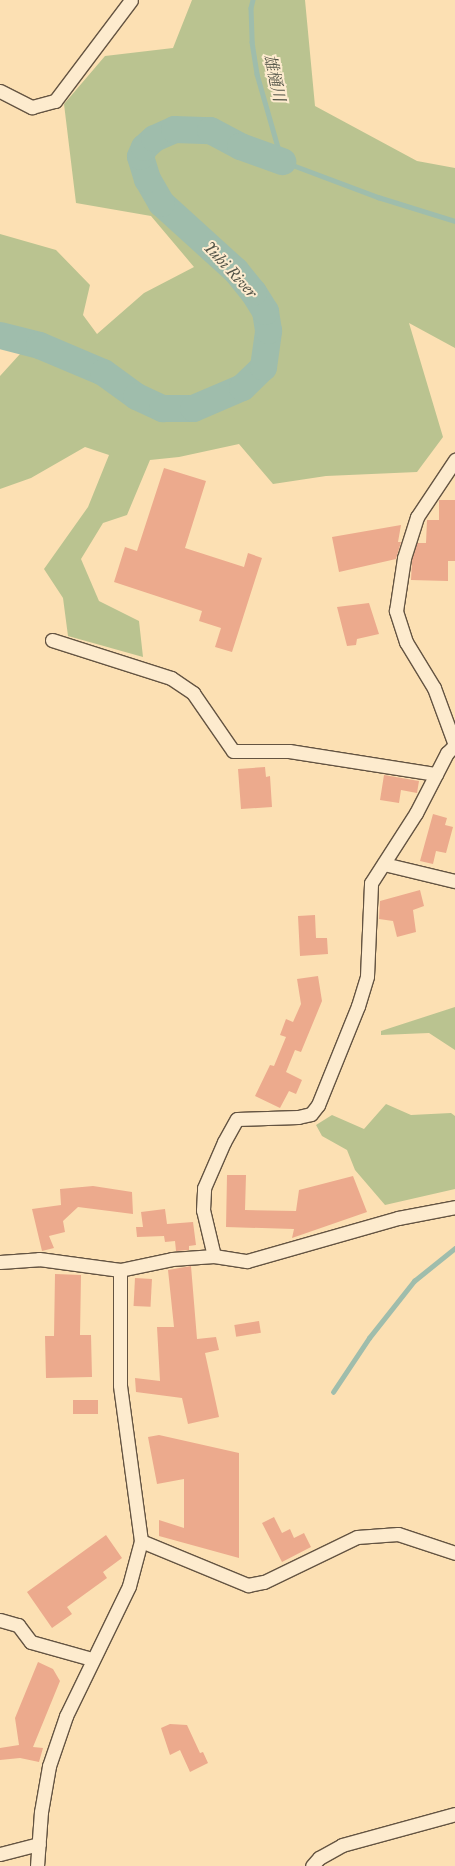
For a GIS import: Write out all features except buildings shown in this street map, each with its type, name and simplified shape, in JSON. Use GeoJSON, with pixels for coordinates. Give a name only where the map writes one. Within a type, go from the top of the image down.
{"type":"FeatureCollection","features":[{"type":"Feature","properties":{"kind":"street"},"geometry":{"type":"LineString","coordinates":[[0,91],[32,107],[55,101],[131,0]]}},
{"type":"Feature","properties":{"kind":"street"},"geometry":{"type":"LineString","coordinates":[[214,1256],[203,1210],[204,1188],[237,1118],[298,1117],[311,1114],[318,1105],[358,1006],[367,976],[371,883],[416,813],[447,753],[455,745],[434,688],[406,642],[396,611],[404,558],[417,517],[455,460]]}},
{"type":"Feature","properties":{"kind":"street"},"geometry":{"type":"LineString","coordinates":[[52,640],[171,678],[193,693],[233,751],[289,751],[436,774]]}},
{"type":"Feature","properties":{"kind":"street"},"geometry":{"type":"LineString","coordinates":[[384,864],[455,881]]}},
{"type":"Feature","properties":{"kind":"street"},"geometry":{"type":"LineString","coordinates":[[0,1262],[39,1259],[120,1270],[172,1259],[214,1256],[247,1261],[398,1218],[455,1207]]}},
{"type":"Feature","properties":{"kind":"street"},"geometry":{"type":"LineString","coordinates":[[37,1866],[41,1812],[49,1766],[66,1716],[92,1659],[129,1586],[141,1541],[120,1385],[120,1270]]}},
{"type":"Feature","properties":{"kind":"street"},"geometry":{"type":"LineString","coordinates":[[141,1541],[248,1586],[264,1582],[357,1537],[398,1534],[455,1553]]}},
{"type":"Feature","properties":{"kind":"street"},"geometry":{"type":"LineString","coordinates":[[0,1620],[18,1625],[31,1642],[92,1659]]}},
{"type":"Feature","properties":{"kind":"street"},"geometry":{"type":"LineString","coordinates":[[312,1866],[319,1858],[342,1845],[455,1814]]}},
{"type":"Feature","properties":{"kind":"street"},"geometry":{"type":"LineString","coordinates":[[0,1854],[39,1844]]}},
{"type":"Feature","properties":{"kind":"green space"},"geometry":{"type":"Polygon","coordinates":[[[192,0],[305,0],[315,106],[417,161],[455,168],[455,348],[409,323],[443,437],[417,472],[326,476],[273,484],[239,444],[179,457],[150,460],[127,515],[103,523],[81,559],[99,601],[139,621],[143,657],[68,636],[63,598],[44,569],[88,507],[109,455],[85,447],[31,478],[0,489],[0,376],[20,354],[0,340],[0,234],[56,250],[90,285],[83,315],[97,334],[144,293],[194,267],[151,216],[76,203],[64,104],[105,56],[173,48],[192,0]]]}},
{"type":"Feature","properties":{"kind":"green space"},"geometry":{"type":"Polygon","coordinates":[[[455,1007],[455,1050],[429,1033],[381,1035],[381,1031],[455,1007]]]}},
{"type":"Feature","properties":{"kind":"green space"},"geometry":{"type":"Polygon","coordinates":[[[386,1104],[411,1115],[451,1113],[455,1116],[455,1189],[385,1205],[355,1170],[347,1150],[322,1136],[316,1125],[332,1115],[364,1129],[386,1104]]]}},
{"type":"Feature","properties":{"kind":"waterway","name":"雄樋川"},"geometry":{"type":"LineString","coordinates":[[253,0],[251,8],[252,42],[257,74],[282,161],[378,197],[455,221]]}},
{"type":"Feature","properties":{"kind":"waterway","name":"Yuhi River"},"geometry":{"type":"LineString","coordinates":[[0,335],[39,345],[103,372],[136,396],[162,408],[193,408],[242,387],[263,367],[268,330],[265,311],[253,292],[235,270],[161,203],[147,179],[140,156],[144,147],[154,138],[174,129],[210,130],[240,146],[282,161]]}},
{"type":"Feature","properties":{"kind":"waterway"},"geometry":{"type":"LineString","coordinates":[[333,1392],[369,1338],[414,1281],[455,1248]]}}]}
